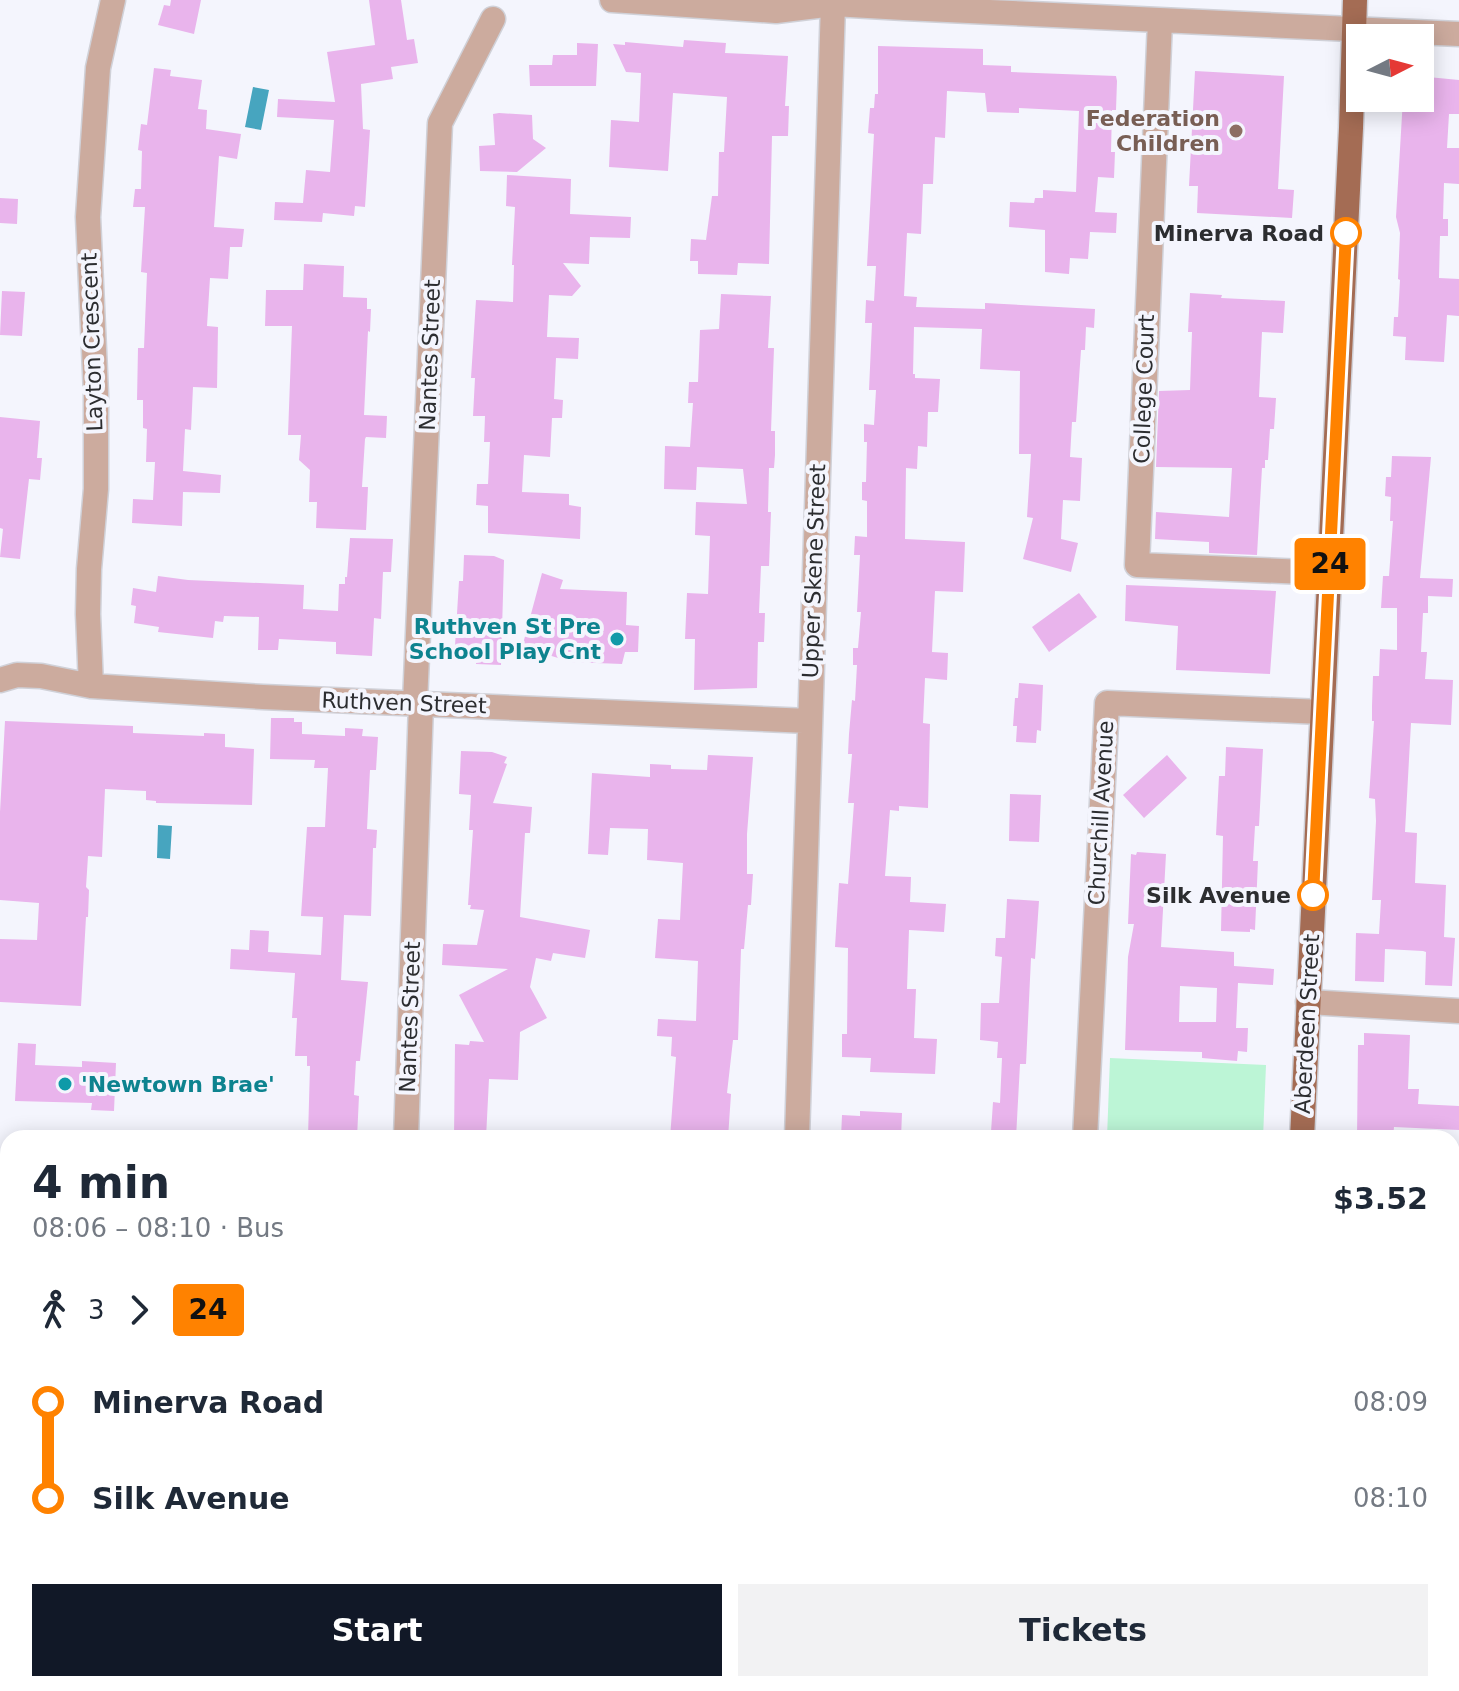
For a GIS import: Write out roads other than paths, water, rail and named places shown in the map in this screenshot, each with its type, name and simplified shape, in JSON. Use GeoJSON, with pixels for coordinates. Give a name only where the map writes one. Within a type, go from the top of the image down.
{"type":"FeatureCollection","features":[{"type":"Feature","properties":{"kind":"main road","name":"Aberdeen Street"},"geometry":{"type":"LineString","coordinates":[[1354,24],[1355,0]]}},
{"type":"Feature","properties":{"kind":"main road","name":"Aberdeen Street"},"geometry":{"type":"LineString","coordinates":[[1302,1130],[1350,112]]}},
{"type":"Feature","properties":{"kind":"street","name":"Layton Crescent"},"geometry":{"type":"LineString","coordinates":[[91,686],[88,614],[96,489],[96,410],[88,217],[98,68],[113,0]]}},
{"type":"Feature","properties":{"kind":"street"},"geometry":{"type":"LineString","coordinates":[[612,0],[776,11],[825,2],[1346,30]]}},
{"type":"Feature","properties":{"kind":"street","name":"Upper Skene Street"},"geometry":{"type":"LineString","coordinates":[[797,1130],[825,2]]}},
{"type":"Feature","properties":{"kind":"street","name":"Nantes Street"},"geometry":{"type":"LineString","coordinates":[[406,1130],[418,704],[440,123],[493,19]]}},
{"type":"Feature","properties":{"kind":"street","name":"College Court"},"geometry":{"type":"LineString","coordinates":[[1160,21],[1137,565],[1329,573]]}},
{"type":"Feature","properties":{"kind":"street"},"geometry":{"type":"LineString","coordinates":[[1434,33],[1459,34]]}},
{"type":"Feature","properties":{"kind":"street","name":"Ruthven Street"},"geometry":{"type":"LineString","coordinates":[[0,680],[17,675],[41,676],[91,686],[263,697],[809,721]]}},
{"type":"Feature","properties":{"kind":"street","name":"Churchill Avenue"},"geometry":{"type":"LineString","coordinates":[[1085,1130],[1107,703],[1322,712]]}},
{"type":"Feature","properties":{"kind":"street"},"geometry":{"type":"LineString","coordinates":[[1308,1002],[1459,1011]]}},
{"type":"Feature","properties":{"kind":"water"},"geometry":{"type":"Polygon","coordinates":[[[253,87],[269,90],[261,130],[245,127],[253,87]]]}},
{"type":"Feature","properties":{"kind":"water"},"geometry":{"type":"Polygon","coordinates":[[[158,825],[172,826],[170,859],[157,858],[158,825]]]}},
{"type":"Feature","properties":{"kind":"place","name":"Federation Children"},"geometry":{"type":"Point","coordinates":[1236,131]}},
{"type":"Feature","properties":{"kind":"place","name":"Minerva Road"},"geometry":{"type":"Point","coordinates":[1346,233]}},
{"type":"Feature","properties":{"kind":"place","name":"Ruthven St Pre School Play Cnt"},"geometry":{"type":"Point","coordinates":[617,639]}},
{"type":"Feature","properties":{"kind":"place","name":"Silk Avenue"},"geometry":{"type":"Point","coordinates":[1313,895]}},
{"type":"Feature","properties":{"kind":"place","name":"'Newtown Brae'"},"geometry":{"type":"Point","coordinates":[65,1084]}}]}
